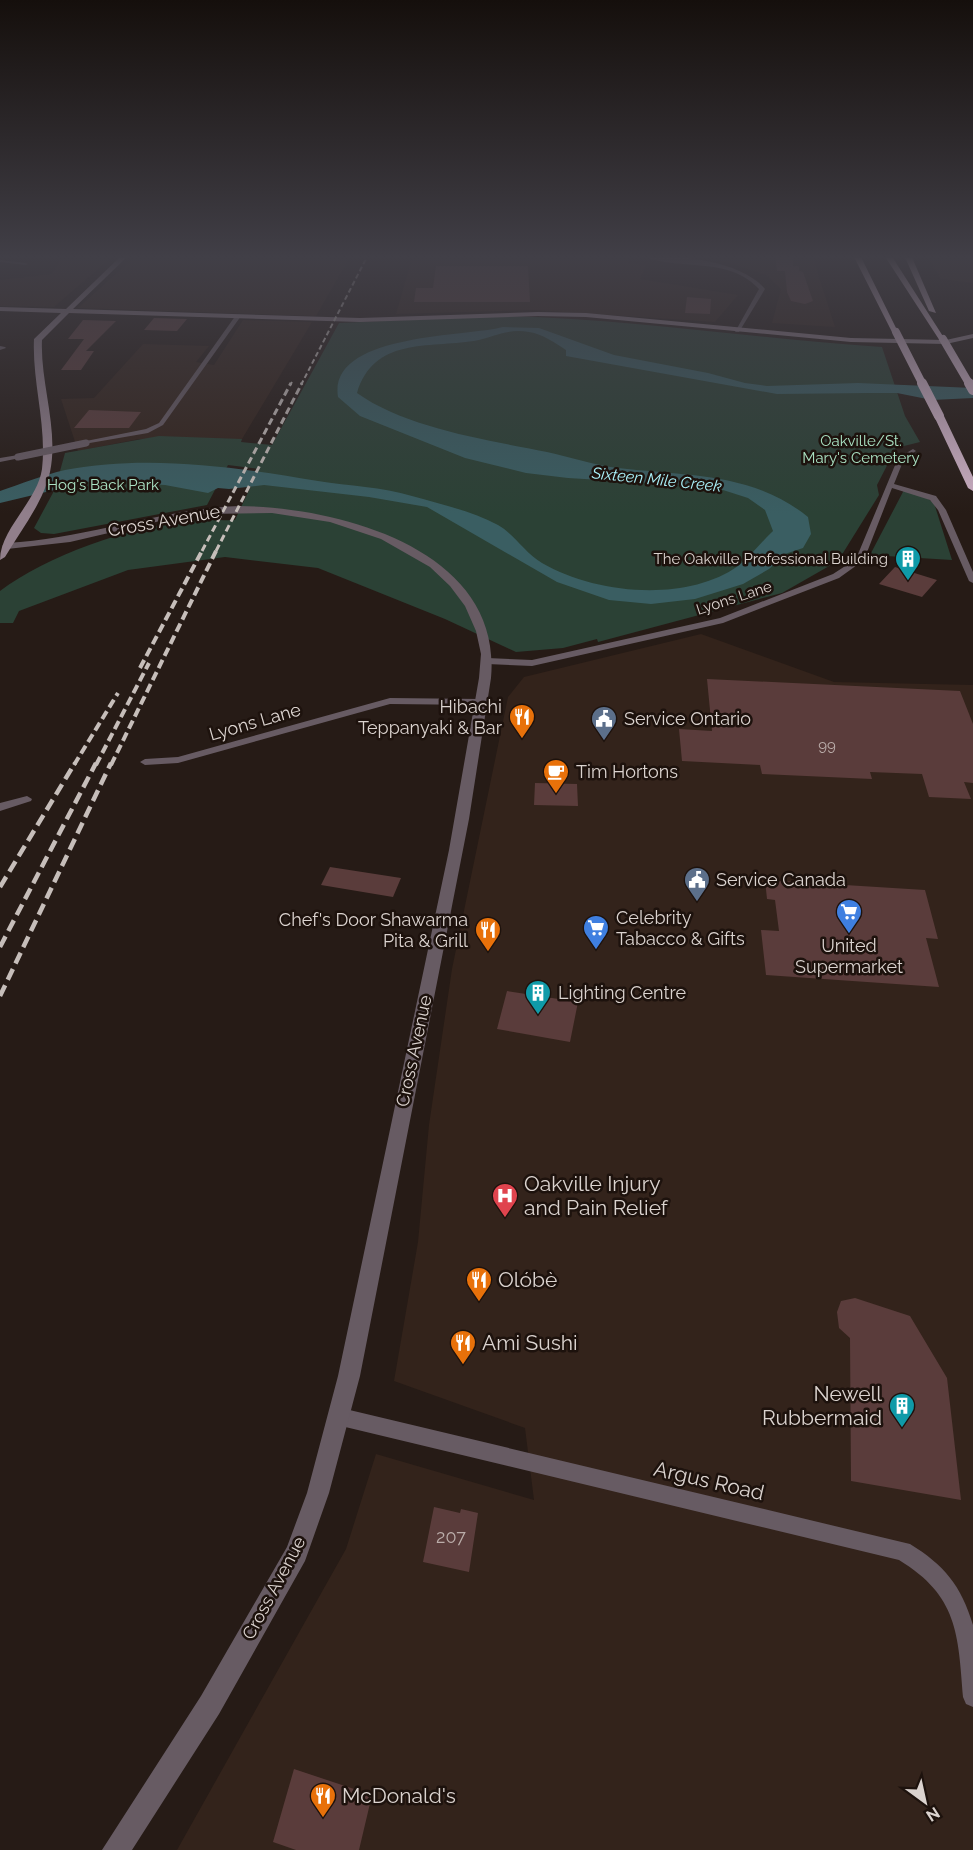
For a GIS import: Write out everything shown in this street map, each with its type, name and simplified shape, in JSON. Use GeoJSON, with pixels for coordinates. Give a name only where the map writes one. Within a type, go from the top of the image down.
{"type":"FeatureCollection","features":[{"type":"Feature","properties":{"kind":"highway"},"geometry":{"type":"LineString","coordinates":[[901,341],[973,488]]}},
{"type":"Feature","properties":{"kind":"highway"},"geometry":{"type":"LineString","coordinates":[[944,341],[973,390]]}},
{"type":"Feature","properties":{"kind":"main road"},"geometry":{"type":"LineString","coordinates":[[0,557],[39,493],[47,459],[47,431],[36,346],[38,341]]}},
{"type":"Feature","properties":{"kind":"main road"},"geometry":{"type":"LineString","coordinates":[[828,341],[877,344],[944,344],[957,341]]}},
{"type":"Feature","properties":{"kind":"street"},"geometry":{"type":"LineString","coordinates":[[0,460],[147,431],[161,424],[220,341]]}},
{"type":"Feature","properties":{"kind":"street","name":"Lyons Lane"},"geometry":{"type":"LineString","coordinates":[[487,661],[532,663],[723,620],[825,581],[860,560],[901,458],[913,451]]}},
{"type":"Feature","properties":{"kind":"street"},"geometry":{"type":"LineString","coordinates":[[890,485],[917,491],[933,498],[942,510],[973,581]]}},
{"type":"Feature","properties":{"kind":"street","name":"Cross Avenue"},"geometry":{"type":"LineString","coordinates":[[7,546],[48,543],[186,513],[249,510],[305,514],[368,531],[413,551],[452,580],[466,598],[478,620],[483,633],[487,661],[472,764],[450,878],[351,1365],[318,1492],[297,1552],[210,1705],[116,1850]]}},
{"type":"Feature","properties":{"kind":"street","name":"Lyons Lane"},"geometry":{"type":"LineString","coordinates":[[145,762],[178,760],[390,701],[480,702]]}},
{"type":"Feature","properties":{"kind":"street"},"geometry":{"type":"LineString","coordinates":[[0,807],[27,799]]}},
{"type":"Feature","properties":{"kind":"street","name":"Argus Road"},"geometry":{"type":"LineString","coordinates":[[337,1416],[903,1551],[922,1561],[942,1581],[955,1601],[968,1635],[973,1697]]}},
{"type":"Feature","properties":{"kind":"shaded area"},"geometry":{"type":"Polygon","coordinates":[[[229,341],[300,341],[242,439],[139,439],[78,451],[61,399],[94,398],[143,344],[209,346],[196,362],[214,365],[229,341]]]}},
{"type":"Feature","properties":{"kind":"shaded area"},"geometry":{"type":"Polygon","coordinates":[[[701,634],[834,682],[973,685],[973,1850],[177,1850],[346,1549],[376,1454],[534,1500],[525,1428],[394,1381],[418,1242],[429,1125],[452,969],[508,697],[524,677],[701,634]]]}},
{"type":"Feature","properties":{"kind":"green space"},"geometry":{"type":"Polygon","coordinates":[[[329,341],[814,341],[882,347],[905,416],[920,442],[896,448],[877,485],[879,495],[838,561],[782,593],[598,642],[597,639],[563,648],[516,652],[445,619],[318,568],[225,557],[128,570],[19,611],[13,623],[0,623],[0,591],[19,578],[65,555],[141,529],[195,520],[235,520],[259,469],[228,465],[207,505],[54,534],[41,533],[34,528],[55,489],[65,453],[159,436],[242,439],[241,442],[272,445],[329,341]]]}},
{"type":"Feature","properties":{"kind":"green space"},"geometry":{"type":"Polygon","coordinates":[[[904,490],[921,494],[934,503],[952,560],[870,555],[904,490]]]}},
{"type":"Feature","properties":{"kind":"water","name":"Sixteen Mile Creek"},"geometry":{"type":"Polygon","coordinates":[[[470,341],[421,346],[389,354],[376,362],[365,375],[357,393],[399,415],[448,431],[609,467],[693,475],[765,491],[787,502],[808,517],[811,534],[803,548],[785,554],[769,569],[743,584],[695,599],[651,604],[609,600],[557,582],[427,507],[369,497],[264,485],[218,488],[208,493],[165,485],[92,481],[0,503],[0,491],[57,472],[96,465],[192,464],[256,471],[401,493],[456,508],[498,525],[536,559],[564,574],[588,582],[640,590],[693,586],[717,578],[743,562],[773,531],[765,510],[748,498],[723,490],[699,486],[568,478],[526,473],[465,458],[360,416],[338,397],[341,376],[354,360],[376,349],[403,342],[470,341]]]}},
{"type":"Feature","properties":{"kind":"water","name":"Sixteen Mile Creek"},"geometry":{"type":"Polygon","coordinates":[[[553,341],[576,341],[614,355],[767,386],[858,383],[973,388],[973,398],[932,400],[897,393],[777,394],[566,356],[566,350],[553,341]]]}},
{"type":"Feature","properties":{"kind":"building"},"geometry":{"type":"Polygon","coordinates":[[[82,341],[96,341],[86,351],[94,351],[81,370],[61,370],[82,341]]]}},
{"type":"Feature","properties":{"kind":"building"},"geometry":{"type":"Polygon","coordinates":[[[89,410],[141,412],[129,428],[74,428],[89,410]]]}},
{"type":"Feature","properties":{"kind":"building","name":"The Oakville Professional Building"},"geometry":{"type":"Polygon","coordinates":[[[895,567],[937,580],[922,597],[879,584],[895,567]]]}},
{"type":"Feature","properties":{"kind":"building"},"geometry":{"type":"Polygon","coordinates":[[[707,679],[960,691],[973,724],[973,783],[964,782],[971,799],[929,797],[922,774],[870,772],[872,779],[762,774],[760,765],[682,761],[679,729],[712,731],[707,679]]]}},
{"type":"Feature","properties":{"kind":"building","name":"Tim Hortons"},"geometry":{"type":"Polygon","coordinates":[[[535,783],[577,784],[578,806],[534,805],[535,783]]]}},
{"type":"Feature","properties":{"kind":"building"},"geometry":{"type":"Polygon","coordinates":[[[330,867],[401,878],[393,897],[321,885],[330,867]]]}},
{"type":"Feature","properties":{"kind":"building","name":"United Supermarket"},"geometry":{"type":"Polygon","coordinates":[[[765,880],[925,890],[938,939],[926,938],[939,987],[766,975],[761,930],[779,931],[775,900],[767,899],[765,880]]]}},
{"type":"Feature","properties":{"kind":"building","name":"Lighting Centre"},"geometry":{"type":"Polygon","coordinates":[[[507,991],[578,1002],[570,1042],[497,1029],[507,991]]]}},
{"type":"Feature","properties":{"kind":"building","name":"Newell Rubbermaid"},"geometry":{"type":"Polygon","coordinates":[[[855,1298],[910,1316],[947,1378],[961,1500],[851,1481],[850,1338],[839,1328],[837,1312],[841,1301],[855,1298]]]}},
{"type":"Feature","properties":{"kind":"building"},"geometry":{"type":"Polygon","coordinates":[[[434,1507],[460,1513],[461,1509],[478,1513],[469,1572],[423,1562],[434,1507]]]}},
{"type":"Feature","properties":{"kind":"building","name":"McDonald's"},"geometry":{"type":"Polygon","coordinates":[[[294,1769],[372,1795],[359,1850],[296,1850],[273,1842],[294,1769]]]}},
{"type":"Feature","properties":{"kind":"railway"},"geometry":{"type":"LineString","coordinates":[[301,385],[324,341]]}},
{"type":"Feature","properties":{"kind":"railway"},"geometry":{"type":"LineString","coordinates":[[202,551],[291,383]]}},
{"type":"Feature","properties":{"kind":"railway"},"geometry":{"type":"LineString","coordinates":[[216,550],[302,383]]}},
{"type":"Feature","properties":{"kind":"railway"},"geometry":{"type":"LineString","coordinates":[[140,668],[203,549]]}},
{"type":"Feature","properties":{"kind":"railway"},"geometry":{"type":"LineString","coordinates":[[111,765],[216,550]]}},
{"type":"Feature","properties":{"kind":"railway"},"geometry":{"type":"LineString","coordinates":[[96,765],[149,663]]}},
{"type":"Feature","properties":{"kind":"railway"},"geometry":{"type":"LineString","coordinates":[[74,765],[118,693]]}},
{"type":"Feature","properties":{"kind":"railway"},"geometry":{"type":"LineString","coordinates":[[0,887],[75,763]]}},
{"type":"Feature","properties":{"kind":"railway"},"geometry":{"type":"LineString","coordinates":[[0,947],[96,763]]}},
{"type":"Feature","properties":{"kind":"railway"},"geometry":{"type":"LineString","coordinates":[[0,996],[111,763]]}},
{"type":"Feature","properties":{"kind":"place","name":"The Oakville Professional Building"},"geometry":{"type":"Point","coordinates":[908,582]}},
{"type":"Feature","properties":{"kind":"place","name":"Hibachi Teppanyaki & Bar"},"geometry":{"type":"Point","coordinates":[522,740]}},
{"type":"Feature","properties":{"kind":"place","name":"Service Ontario"},"geometry":{"type":"Point","coordinates":[604,742]}},
{"type":"Feature","properties":{"kind":"place","name":"Tim Hortons"},"geometry":{"type":"Point","coordinates":[556,795]}},
{"type":"Feature","properties":{"kind":"place","name":"Service Canada"},"geometry":{"type":"Point","coordinates":[697,903]}},
{"type":"Feature","properties":{"kind":"place","name":"United Supermarket"},"geometry":{"type":"Point","coordinates":[849,935]}},
{"type":"Feature","properties":{"kind":"place","name":"Celebrity Tabacco & Gifts"},"geometry":{"type":"Point","coordinates":[596,951]}},
{"type":"Feature","properties":{"kind":"place","name":"Chef's Door Shawarma Pita & Grill"},"geometry":{"type":"Point","coordinates":[488,953]}},
{"type":"Feature","properties":{"kind":"place","name":"Lighting Centre"},"geometry":{"type":"Point","coordinates":[538,1016]}},
{"type":"Feature","properties":{"kind":"place","name":"Oakville Injury and Pain Relief"},"geometry":{"type":"Point","coordinates":[505,1219]}},
{"type":"Feature","properties":{"kind":"place","name":"Olóbè"},"geometry":{"type":"Point","coordinates":[479,1303]}},
{"type":"Feature","properties":{"kind":"place","name":"Ami Sushi"},"geometry":{"type":"Point","coordinates":[463,1366]}},
{"type":"Feature","properties":{"kind":"place","name":"Newell Rubbermaid"},"geometry":{"type":"Point","coordinates":[902,1429]}},
{"type":"Feature","properties":{"kind":"place","name":"McDonald's"},"geometry":{"type":"Point","coordinates":[323,1819]}},
{"type":"Feature","properties":{"kind":"park label","name":"Oakville/St. Mary's Cemetery"},"geometry":{"type":"Point","coordinates":[861,450]}},
{"type":"Feature","properties":{"kind":"park label","name":"Hog's Back Park"},"geometry":{"type":"Point","coordinates":[103,485]}}]}
